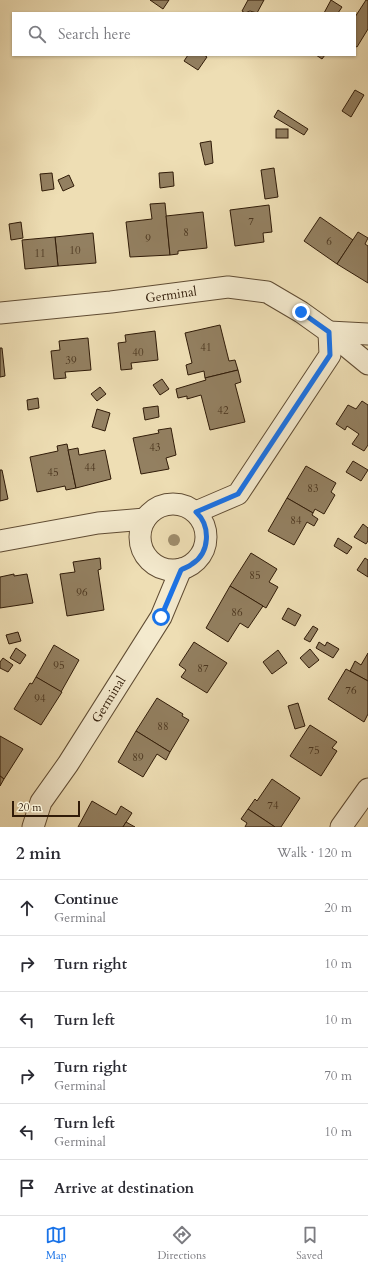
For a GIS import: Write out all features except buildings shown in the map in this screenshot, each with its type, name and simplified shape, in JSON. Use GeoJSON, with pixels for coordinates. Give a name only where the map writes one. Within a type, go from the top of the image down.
{"type":"FeatureCollection","features":[{"type":"Feature","properties":{"kind":"street","name":"Germinal"},"geometry":{"type":"LineString","coordinates":[[0,313],[111,302],[228,287],[267,292],[301,312],[329,332],[368,364]]}},
{"type":"Feature","properties":{"kind":"street"},"geometry":{"type":"LineString","coordinates":[[196,512],[238,494],[330,355],[329,332],[368,334]]}},
{"type":"Feature","properties":{"kind":"street"},"geometry":{"type":"LineString","coordinates":[[179,503],[196,512],[201,517],[206,529],[207,542],[202,555],[193,564],[181,570],[168,570],[155,565],[146,556],[140,544],[140,531],[145,518],[154,509],[166,504],[179,503]]}},
{"type":"Feature","properties":{"kind":"street"},"geometry":{"type":"LineString","coordinates":[[0,541],[98,523],[145,518]]}},
{"type":"Feature","properties":{"kind":"street","name":"Germinal"},"geometry":{"type":"LineString","coordinates":[[33,827],[41,802],[68,764],[161,617],[181,570]]}},
{"type":"Feature","properties":{"kind":"street"},"geometry":{"type":"LineString","coordinates":[[341,827],[368,789]]}},
{"type":"Feature","properties":{"kind":"route"},"geometry":{"type":"LineString","coordinates":[[161,617],[181,570],[193,564],[202,555],[207,542],[206,529],[201,517],[196,512],[238,494],[330,355],[329,332],[301,312]]}}]}
